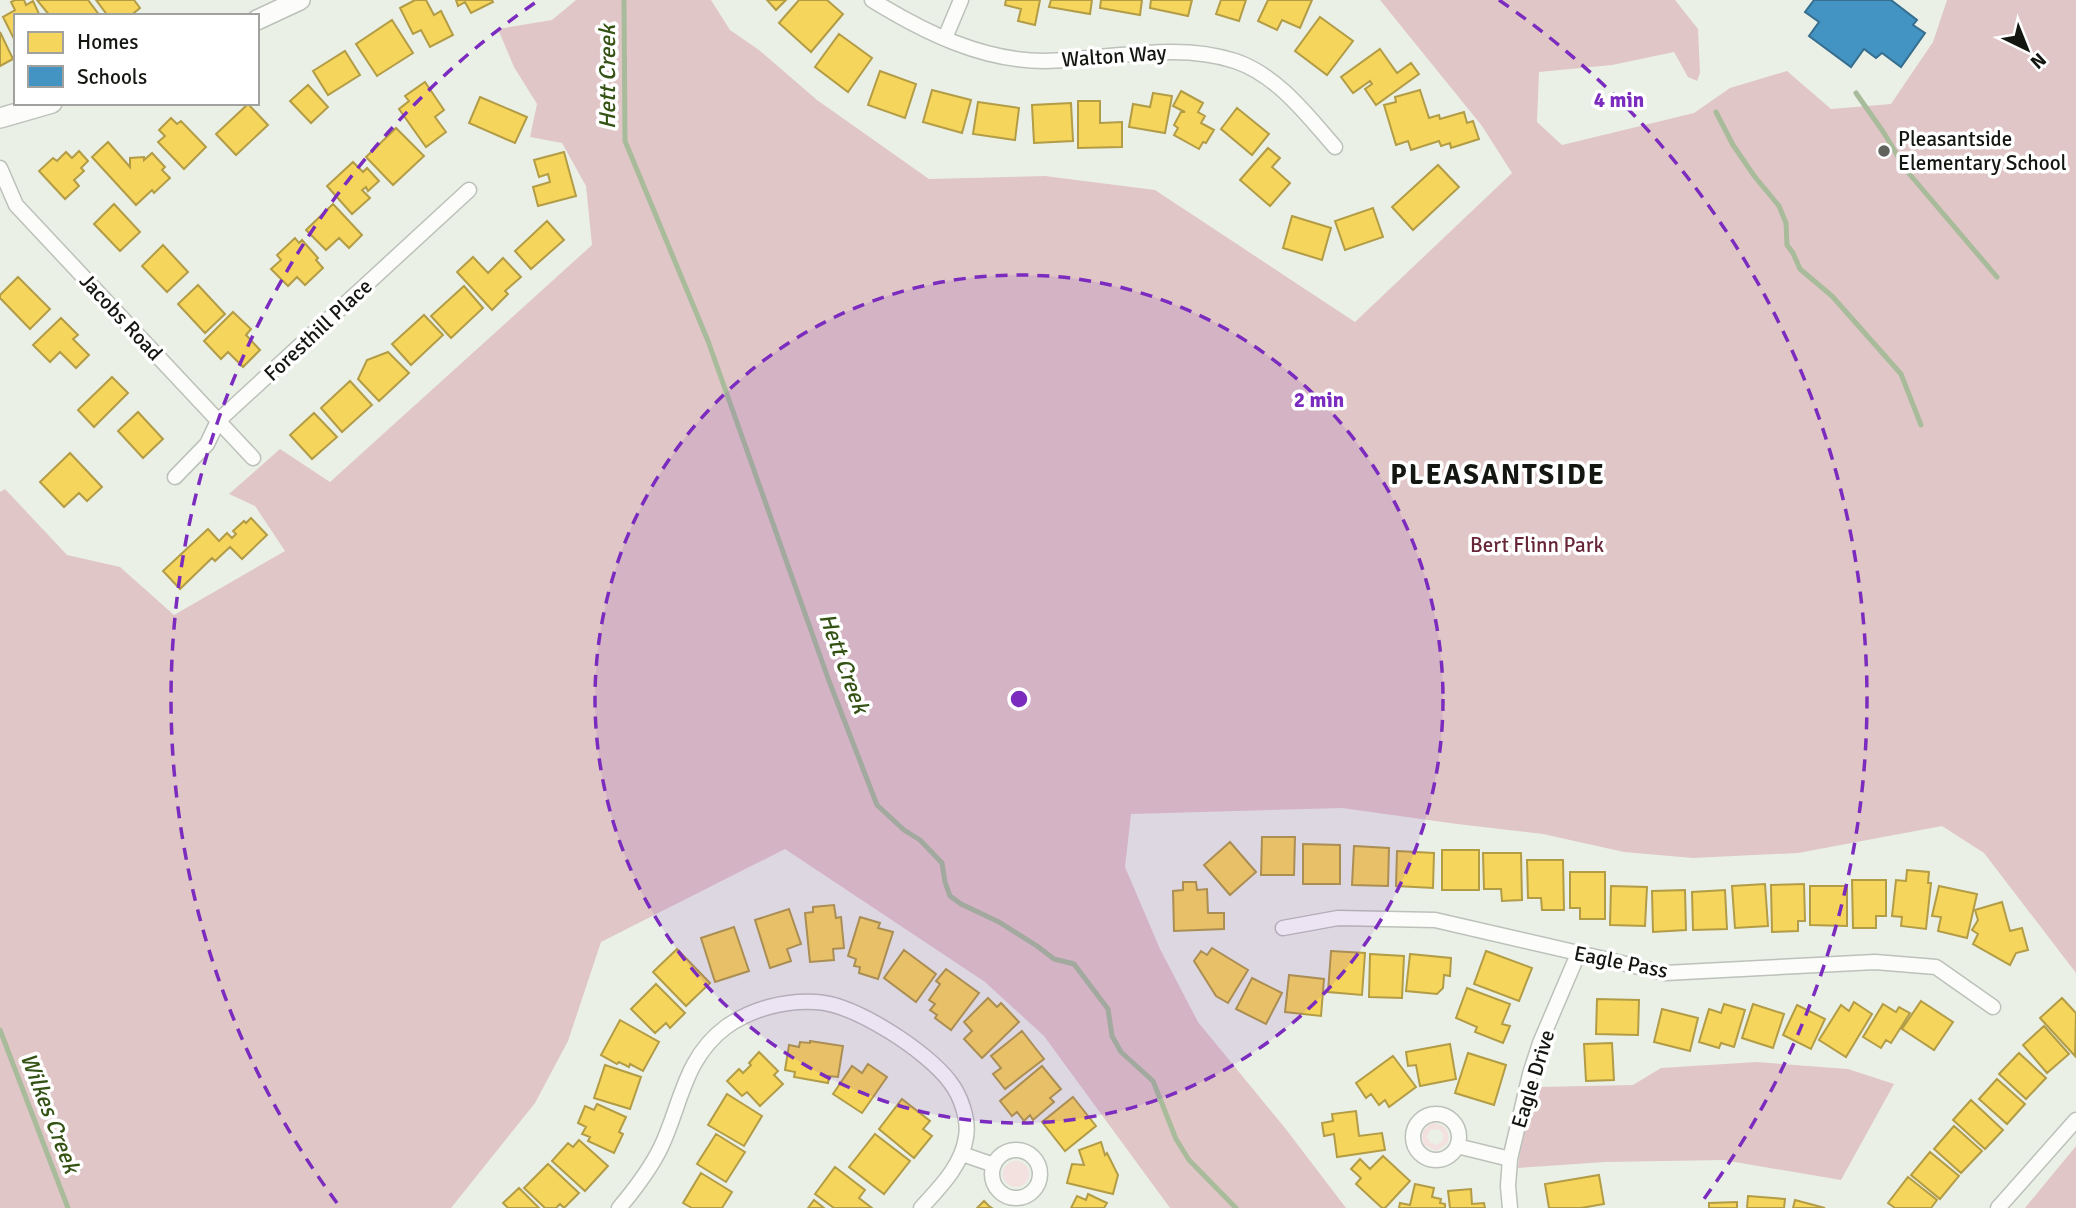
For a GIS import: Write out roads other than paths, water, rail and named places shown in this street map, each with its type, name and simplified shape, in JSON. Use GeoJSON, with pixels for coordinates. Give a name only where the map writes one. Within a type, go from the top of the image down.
{"type":"FeatureCollection","features":[{"type":"Feature","properties":{"kind":"main road"},"geometry":{"type":"LineString","coordinates":[[259,19],[300,0]]}},
{"type":"Feature","properties":{"kind":"main road"},"geometry":{"type":"LineString","coordinates":[[0,118],[45,105]]}},
{"type":"Feature","properties":{"kind":"street","name":"Walton Way"},"geometry":{"type":"LineString","coordinates":[[872,0],[917,27],[979,52],[1011,58],[1043,61],[1180,51],[1210,54],[1236,61],[1269,80],[1296,103],[1335,147]]}},
{"type":"Feature","properties":{"kind":"street"},"geometry":{"type":"LineString","coordinates":[[945,38],[961,0]]}},
{"type":"Feature","properties":{"kind":"street","name":"Jacobs Road"},"geometry":{"type":"LineString","coordinates":[[0,168],[16,205],[253,458]]}},
{"type":"Feature","properties":{"kind":"street","name":"Foresthill Place"},"geometry":{"type":"LineString","coordinates":[[176,477],[208,444],[218,421],[469,190]]}},
{"type":"Feature","properties":{"kind":"street","name":"Eagle Pass"},"geometry":{"type":"LineString","coordinates":[[1283,928],[1338,918],[1435,920],[1665,973],[1875,962],[1936,967],[1993,1007]]}},
{"type":"Feature","properties":{"kind":"street","name":"Eagle Drive"},"geometry":{"type":"LineString","coordinates":[[1510,1208],[1510,1158],[1527,1087],[1540,1043],[1578,954]]}},
{"type":"Feature","properties":{"kind":"street"},"geometry":{"type":"LineString","coordinates":[[619,1208],[654,1159],[682,1086],[713,1038],[727,1026],[747,1016],[788,1002],[819,1002],[846,1009],[884,1028],[930,1062],[950,1083],[961,1104],[967,1128],[962,1154],[950,1174],[921,1208]]}},
{"type":"Feature","properties":{"kind":"street"},"geometry":{"type":"LineString","coordinates":[[1998,1208],[2076,1120]]}},
{"type":"Feature","properties":{"kind":"street"},"geometry":{"type":"LineString","coordinates":[[1457,1146],[1510,1158]]}},
{"type":"Feature","properties":{"kind":"street"},"geometry":{"type":"LineString","coordinates":[[962,1154],[994,1165]]}},
{"type":"Feature","properties":{"kind":"waterway","name":"Hett Creek"},"geometry":{"type":"LineString","coordinates":[[624,0],[625,141],[708,341],[829,681],[877,805],[904,830],[920,840],[942,863],[950,896],[999,922],[1054,959],[1074,964],[1108,1009],[1112,1036],[1121,1052],[1153,1081],[1176,1139],[1189,1160],[1236,1208]]}},
{"type":"Feature","properties":{"kind":"waterway"},"geometry":{"type":"LineString","coordinates":[[1856,93],[1906,170],[1997,277]]}},
{"type":"Feature","properties":{"kind":"waterway"},"geometry":{"type":"LineString","coordinates":[[1716,112],[1733,145],[1779,206],[1786,223],[1787,245],[1800,269],[1832,296],[1901,374],[1921,425]]}},
{"type":"Feature","properties":{"kind":"waterway","name":"Wilkes Creek"},"geometry":{"type":"LineString","coordinates":[[0,1030],[68,1208]]}},
{"type":"Feature","properties":{"kind":"place","name":"Pleasantside Elementary School"},"geometry":{"type":"Point","coordinates":[1884,151]}},
{"type":"Feature","properties":{"kind":"district","name":"PLEASANTSIDE"},"geometry":{"type":"Point","coordinates":[1498,475]}},
{"type":"Feature","properties":{"kind":"park label","name":"Bert Flinn Park"},"geometry":{"type":"Point","coordinates":[1537,545]}}]}
